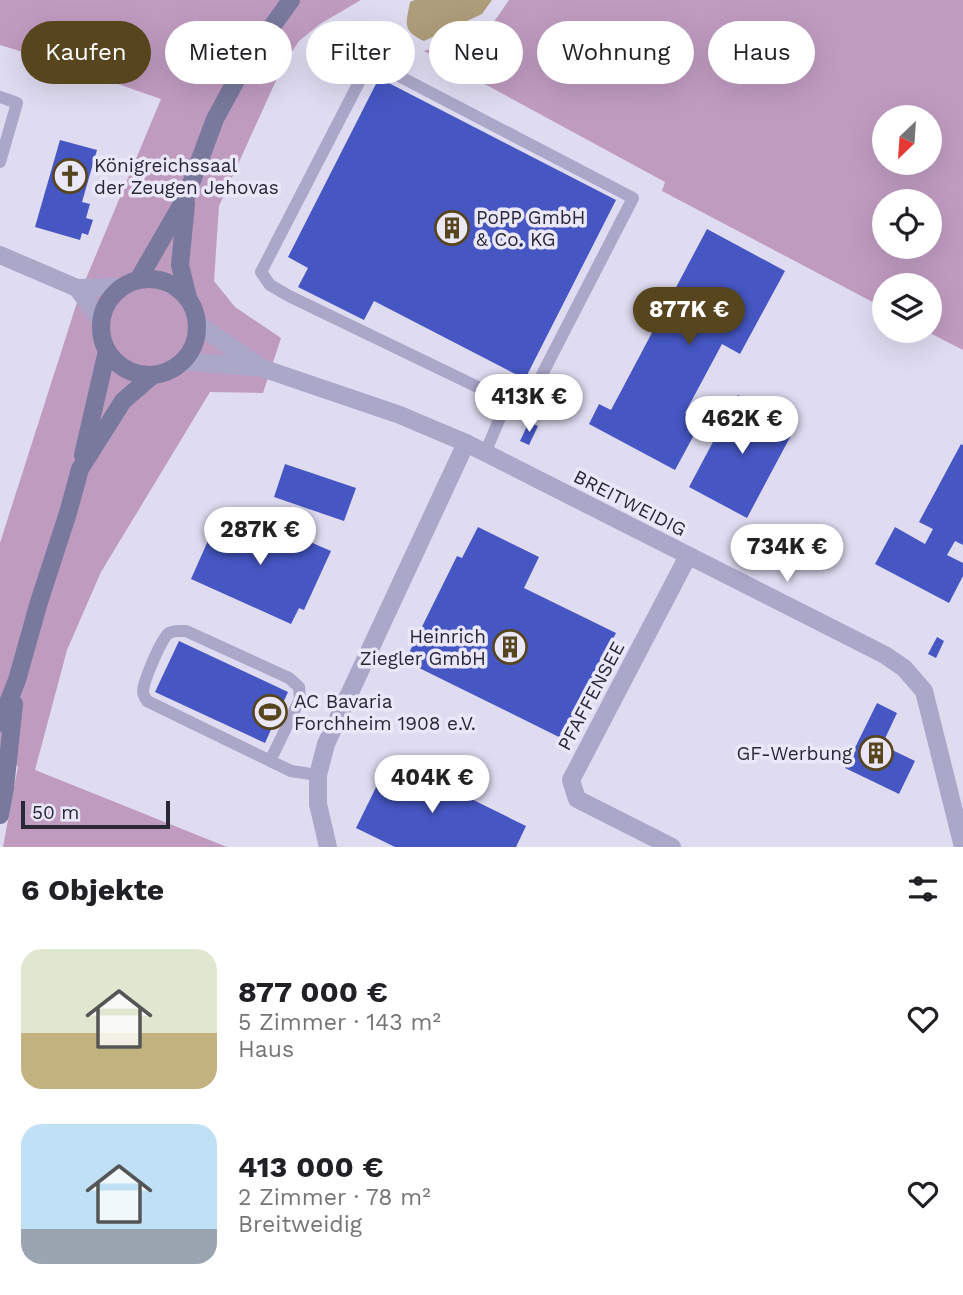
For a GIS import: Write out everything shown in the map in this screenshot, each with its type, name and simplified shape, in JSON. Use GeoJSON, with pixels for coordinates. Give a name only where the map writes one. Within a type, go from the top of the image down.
{"type":"FeatureCollection","features":[{"type":"Feature","properties":{"kind":"main road"},"geometry":{"type":"LineString","coordinates":[[138,280],[186,197],[215,119],[245,64],[291,0]]}},
{"type":"Feature","properties":{"kind":"main road"},"geometry":{"type":"LineString","coordinates":[[186,197],[180,265],[188,298]]}},
{"type":"Feature","properties":{"kind":"main road"},"geometry":{"type":"LineString","coordinates":[[152,278],[166,281],[188,298],[195,310],[197,324],[194,344],[184,360],[170,370],[153,375],[127,370],[116,362],[107,351],[101,331],[107,302],[121,287],[138,280],[152,278]]}},
{"type":"Feature","properties":{"kind":"main road"},"geometry":{"type":"LineString","coordinates":[[0,723],[17,680],[38,602],[68,513],[107,351]]}},
{"type":"Feature","properties":{"kind":"main road"},"geometry":{"type":"LineString","coordinates":[[80,469],[123,401],[153,375]]}},
{"type":"Feature","properties":{"kind":"main road"},"geometry":{"type":"LineString","coordinates":[[0,815],[17,680]]}},
{"type":"Feature","properties":{"kind":"street"},"geometry":{"type":"LineString","coordinates":[[0,255],[77,288],[121,287]]}},
{"type":"Feature","properties":{"kind":"street"},"geometry":{"type":"LineString","coordinates":[[77,288],[101,321]]}},
{"type":"Feature","properties":{"kind":"street","name":"BREITWEIDIG"},"geometry":{"type":"LineString","coordinates":[[197,324],[262,368]]}},
{"type":"Feature","properties":{"kind":"street","name":"BREITWEIDIG"},"geometry":{"type":"LineString","coordinates":[[184,360],[262,368],[400,415],[466,443],[885,655],[904,668],[924,691],[958,807],[963,847]]}},
{"type":"Feature","properties":{"kind":"street"},"geometry":{"type":"LineString","coordinates":[[328,847],[318,804],[318,775],[326,744],[466,443]]}},
{"type":"Feature","properties":{"kind":"street","name":"PFAFFENSEE"},"geometry":{"type":"LineString","coordinates":[[672,847],[577,799],[571,780],[688,556]]}},
{"type":"Feature","properties":{"kind":"lane"},"geometry":{"type":"LineString","coordinates":[[485,453],[505,406],[532,394],[633,198],[370,61],[261,272],[271,285],[289,296],[488,392],[505,406]]}},
{"type":"Feature","properties":{"kind":"lane"},"geometry":{"type":"LineString","coordinates":[[0,97],[17,103],[0,162]]}},
{"type":"Feature","properties":{"kind":"lane"},"geometry":{"type":"LineString","coordinates":[[271,761],[300,699],[299,687],[289,678],[186,631],[169,633],[162,642],[146,681],[143,692],[147,701],[271,761],[299,773],[318,775]]}},
{"type":"Feature","properties":{"kind":"shaded area"},"geometry":{"type":"Polygon","coordinates":[[[0,0],[361,0],[325,21],[306,21],[306,35],[292,52],[292,21],[165,21],[165,84],[274,84],[219,206],[214,281],[235,307],[281,338],[263,393],[210,392],[101,572],[67,650],[35,770],[227,847],[3,847],[18,766],[0,760],[0,543],[80,293],[161,99],[118,84],[151,84],[151,21],[21,21],[21,51],[0,45],[0,0]]]}},
{"type":"Feature","properties":{"kind":"shaded area"},"geometry":{"type":"Polygon","coordinates":[[[492,0],[482,14],[467,21],[429,21],[429,39],[424,41],[415,36],[415,21],[407,21],[410,2],[492,0]]]}},
{"type":"Feature","properties":{"kind":"shaded area"},"geometry":{"type":"Polygon","coordinates":[[[509,0],[963,0],[963,350],[942,339],[942,273],[872,273],[872,302],[662,191],[665,182],[485,84],[523,84],[523,21],[495,21],[509,0]]]}},
{"type":"Feature","properties":{"kind":"building","name":"PoPP GmbH & Co. KG"},"geometry":{"type":"Polygon","coordinates":[[[376,84],[391,84],[616,200],[525,379],[374,301],[364,320],[298,287],[308,268],[288,257],[376,84]]]}},
{"type":"Feature","properties":{"kind":"building","name":"Königreichssaal der Zeugen Jehovas"},"geometry":{"type":"Polygon","coordinates":[[[60,140],[97,150],[82,202],[90,204],[86,218],[93,220],[88,235],[82,233],[80,240],[35,227],[60,140]]]}},
{"type":"Feature","properties":{"kind":"building"},"geometry":{"type":"Polygon","coordinates":[[[707,229],[785,271],[740,354],[722,344],[685,413],[701,422],[675,470],[589,424],[599,404],[611,410],[707,229]]]}},
{"type":"Feature","properties":{"kind":"building"},"geometry":{"type":"Polygon","coordinates":[[[738,395],[796,426],[747,518],[689,487],[738,395]]]}},
{"type":"Feature","properties":{"kind":"building"},"geometry":{"type":"Polygon","coordinates":[[[529,422],[538,426],[529,445],[520,441],[529,422]]]}},
{"type":"Feature","properties":{"kind":"building"},"geometry":{"type":"Polygon","coordinates":[[[961,444],[963,545],[955,541],[947,555],[963,563],[963,576],[949,603],[875,564],[895,527],[925,544],[933,529],[919,522],[961,444]]]}},
{"type":"Feature","properties":{"kind":"building"},"geometry":{"type":"Polygon","coordinates":[[[285,464],[356,488],[344,521],[274,497],[285,464]]]}},
{"type":"Feature","properties":{"kind":"building"},"geometry":{"type":"Polygon","coordinates":[[[222,509],[298,543],[301,538],[331,551],[304,610],[299,608],[291,624],[191,579],[222,509]]]}},
{"type":"Feature","properties":{"kind":"building","name":"Heinrich Ziegler GmbH"},"geometry":{"type":"Polygon","coordinates":[[[478,527],[539,557],[524,588],[616,633],[563,739],[405,661],[457,556],[462,558],[478,527]]]}},
{"type":"Feature","properties":{"kind":"building"},"geometry":{"type":"Polygon","coordinates":[[[937,637],[944,641],[936,658],[928,654],[937,637]]]}},
{"type":"Feature","properties":{"kind":"building"},"geometry":{"type":"Polygon","coordinates":[[[179,641],[288,692],[265,743],[155,692],[179,641]]]}},
{"type":"Feature","properties":{"kind":"building","name":"GF-Werbung"},"geometry":{"type":"Polygon","coordinates":[[[877,703],[897,713],[882,745],[915,761],[899,794],[845,768],[877,703]]]}},
{"type":"Feature","properties":{"kind":"building"},"geometry":{"type":"Polygon","coordinates":[[[390,759],[526,826],[516,847],[395,847],[356,828],[390,759]]]}},
{"type":"Feature","properties":{"kind":"place","name":"Königreichssaal der Zeugen Jehovas"},"geometry":{"type":"Point","coordinates":[70,176]}},
{"type":"Feature","properties":{"kind":"place","name":"PoPP GmbH & Co. KG"},"geometry":{"type":"Point","coordinates":[452,228]}},
{"type":"Feature","properties":{"kind":"place","name":"Heinrich Ziegler GmbH"},"geometry":{"type":"Point","coordinates":[510,647]}},
{"type":"Feature","properties":{"kind":"place","name":"AC Bavaria Forchheim 1908 e.V."},"geometry":{"type":"Point","coordinates":[270,712]}},
{"type":"Feature","properties":{"kind":"place","name":"GF-Werbung"},"geometry":{"type":"Point","coordinates":[876,753]}}]}
